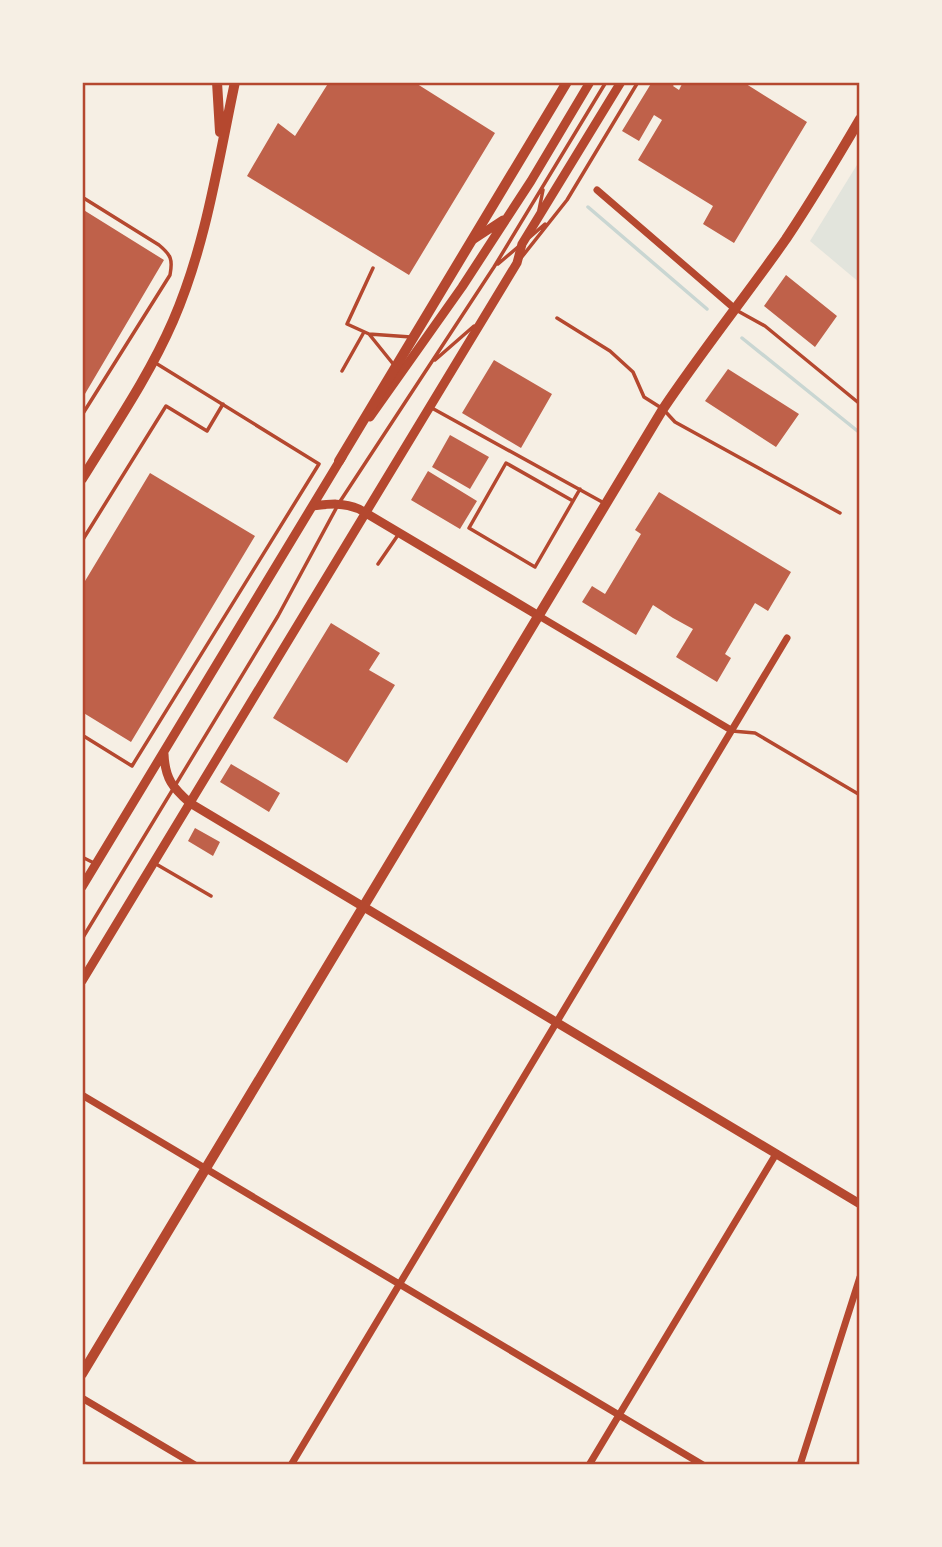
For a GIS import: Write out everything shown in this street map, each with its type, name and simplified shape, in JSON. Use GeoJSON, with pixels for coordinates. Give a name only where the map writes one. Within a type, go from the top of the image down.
{"type":"FeatureCollection","features":[{"type":"Feature","properties":{"kind":"main road"},"geometry":{"type":"LineString","coordinates":[[217,82],[220,150]]}},
{"type":"Feature","properties":{"kind":"main road"},"geometry":{"type":"LineString","coordinates":[[82,479],[153,361],[173,321],[192,271],[206,220],[235,82]]}},
{"type":"Feature","properties":{"kind":"main road"},"geometry":{"type":"LineString","coordinates":[[339,461],[567,82]]}},
{"type":"Feature","properties":{"kind":"main road"},"geometry":{"type":"LineString","coordinates":[[82,1374],[663,410],[802,215],[860,119]]}},
{"type":"Feature","properties":{"kind":"street"},"geometry":{"type":"LineString","coordinates":[[82,887],[339,461],[508,217],[590,82]]}},
{"type":"Feature","properties":{"kind":"street"},"geometry":{"type":"LineString","coordinates":[[82,981],[517,263],[522,244],[621,82]]}},
{"type":"Feature","properties":{"kind":"street"},"geometry":{"type":"LineString","coordinates":[[597,190],[735,309]]}},
{"type":"Feature","properties":{"kind":"street"},"geometry":{"type":"LineString","coordinates":[[472,240],[508,217]]}},
{"type":"Feature","properties":{"kind":"street"},"geometry":{"type":"LineString","coordinates":[[313,506],[349,504],[366,513],[731,730]]}},
{"type":"Feature","properties":{"kind":"street"},"geometry":{"type":"LineString","coordinates":[[291,1465],[787,638]]}},
{"type":"Feature","properties":{"kind":"street"},"geometry":{"type":"LineString","coordinates":[[164,753],[168,777],[174,788],[190,803],[860,1204]]}},
{"type":"Feature","properties":{"kind":"street"},"geometry":{"type":"LineString","coordinates":[[82,1095],[703,1465]]}},
{"type":"Feature","properties":{"kind":"street"},"geometry":{"type":"LineString","coordinates":[[589,1465],[776,1154]]}},
{"type":"Feature","properties":{"kind":"street"},"geometry":{"type":"LineString","coordinates":[[800,1465],[860,1277]]}},
{"type":"Feature","properties":{"kind":"street"},"geometry":{"type":"LineString","coordinates":[[82,1398],[195,1465]]}},
{"type":"Feature","properties":{"kind":"lane"},"geometry":{"type":"LineString","coordinates":[[82,939],[278,616],[339,503],[494,267],[606,82]]}},
{"type":"Feature","properties":{"kind":"lane"},"geometry":{"type":"LineString","coordinates":[[517,263],[567,200],[638,82]]}},
{"type":"Feature","properties":{"kind":"lane"},"geometry":{"type":"LineString","coordinates":[[538,219],[543,188]]}},
{"type":"Feature","properties":{"kind":"lane"},"geometry":{"type":"LineString","coordinates":[[82,197],[159,245],[169,253],[172,264],[170,275],[82,415]]}},
{"type":"Feature","properties":{"kind":"lane"},"geometry":{"type":"LineString","coordinates":[[494,267],[552,218]]}},
{"type":"Feature","properties":{"kind":"lane"},"geometry":{"type":"LineString","coordinates":[[373,268],[347,324],[366,333],[414,338]]}},
{"type":"Feature","properties":{"kind":"lane"},"geometry":{"type":"LineString","coordinates":[[735,309],[765,326],[860,404]]}},
{"type":"Feature","properties":{"kind":"lane"},"geometry":{"type":"LineString","coordinates":[[431,364],[484,317]]}},
{"type":"Feature","properties":{"kind":"lane"},"geometry":{"type":"LineString","coordinates":[[558,318],[610,351],[633,372],[644,397],[663,410],[674,422],[840,513]]}},
{"type":"Feature","properties":{"kind":"lane"},"geometry":{"type":"LineString","coordinates":[[366,333],[396,366]]}},
{"type":"Feature","properties":{"kind":"lane"},"geometry":{"type":"LineString","coordinates":[[342,371],[366,333]]}},
{"type":"Feature","properties":{"kind":"lane"},"geometry":{"type":"LineString","coordinates":[[82,735],[132,766],[318,464],[153,361]]}},
{"type":"Feature","properties":{"kind":"lane"},"geometry":{"type":"LineString","coordinates":[[82,541],[166,406],[206,431],[223,404]]}},
{"type":"Feature","properties":{"kind":"lane"},"geometry":{"type":"LineString","coordinates":[[430,407],[606,504]]}},
{"type":"Feature","properties":{"kind":"lane"},"geometry":{"type":"LineString","coordinates":[[573,501],[506,463],[469,528],[535,567],[580,489]]}},
{"type":"Feature","properties":{"kind":"lane"},"geometry":{"type":"LineString","coordinates":[[378,564],[400,533]]}},
{"type":"Feature","properties":{"kind":"lane"},"geometry":{"type":"LineString","coordinates":[[731,730],[755,733],[860,795]]}},
{"type":"Feature","properties":{"kind":"lane"},"geometry":{"type":"LineString","coordinates":[[82,857],[96,864]]}},
{"type":"Feature","properties":{"kind":"lane"},"geometry":{"type":"LineString","coordinates":[[154,863],[211,896]]}},
{"type":"Feature","properties":{"kind":"shaded area"},"geometry":{"type":"Polygon","coordinates":[[[860,160],[860,283],[810,241],[860,160]]]}},
{"type":"Feature","properties":{"kind":"building"},"geometry":{"type":"Polygon","coordinates":[[[329,82],[414,82],[495,133],[409,275],[247,176],[278,123],[295,136],[329,82]]]}},
{"type":"Feature","properties":{"kind":"building"},"geometry":{"type":"Polygon","coordinates":[[[652,82],[676,82],[673,86],[679,90],[683,82],[743,82],[807,122],[734,243],[703,224],[713,206],[638,160],[662,120],[654,115],[639,141],[622,131],[652,82]]]}},
{"type":"Feature","properties":{"kind":"building"},"geometry":{"type":"Polygon","coordinates":[[[82,209],[164,260],[82,399],[82,209]]]}},
{"type":"Feature","properties":{"kind":"building"},"geometry":{"type":"Polygon","coordinates":[[[786,275],[837,316],[815,347],[764,306],[786,275]]]}},
{"type":"Feature","properties":{"kind":"building"},"geometry":{"type":"Polygon","coordinates":[[[494,360],[552,394],[521,448],[462,413],[494,360]]]}},
{"type":"Feature","properties":{"kind":"building"},"geometry":{"type":"Polygon","coordinates":[[[728,369],[799,414],[776,447],[705,401],[728,369]]]}},
{"type":"Feature","properties":{"kind":"building"},"geometry":{"type":"Polygon","coordinates":[[[450,435],[489,457],[470,489],[432,467],[450,435]]]}},
{"type":"Feature","properties":{"kind":"building"},"geometry":{"type":"Polygon","coordinates":[[[428,471],[477,501],[460,529],[411,500],[428,471]]]}},
{"type":"Feature","properties":{"kind":"building"},"geometry":{"type":"Polygon","coordinates":[[[150,473],[255,536],[131,742],[82,712],[82,586],[150,473]]]}},
{"type":"Feature","properties":{"kind":"building"},"geometry":{"type":"Polygon","coordinates":[[[659,492],[791,572],[768,611],[755,603],[725,654],[731,658],[717,682],[676,657],[693,629],[653,605],[636,635],[582,602],[592,586],[605,594],[641,534],[635,530],[659,492]]]}},
{"type":"Feature","properties":{"kind":"building"},"geometry":{"type":"Polygon","coordinates":[[[331,623],[380,653],[369,670],[395,685],[347,763],[273,718],[331,623]]]}},
{"type":"Feature","properties":{"kind":"building"},"geometry":{"type":"Polygon","coordinates":[[[231,764],[280,793],[269,812],[220,782],[231,764]]]}},
{"type":"Feature","properties":{"kind":"building"},"geometry":{"type":"Polygon","coordinates":[[[195,828],[220,842],[213,856],[188,841],[195,828]]]}},
{"type":"Feature","properties":{"kind":"waterway"},"geometry":{"type":"LineString","coordinates":[[588,207],[707,309]]}},
{"type":"Feature","properties":{"kind":"waterway"},"geometry":{"type":"LineString","coordinates":[[742,338],[860,433]]}}]}
